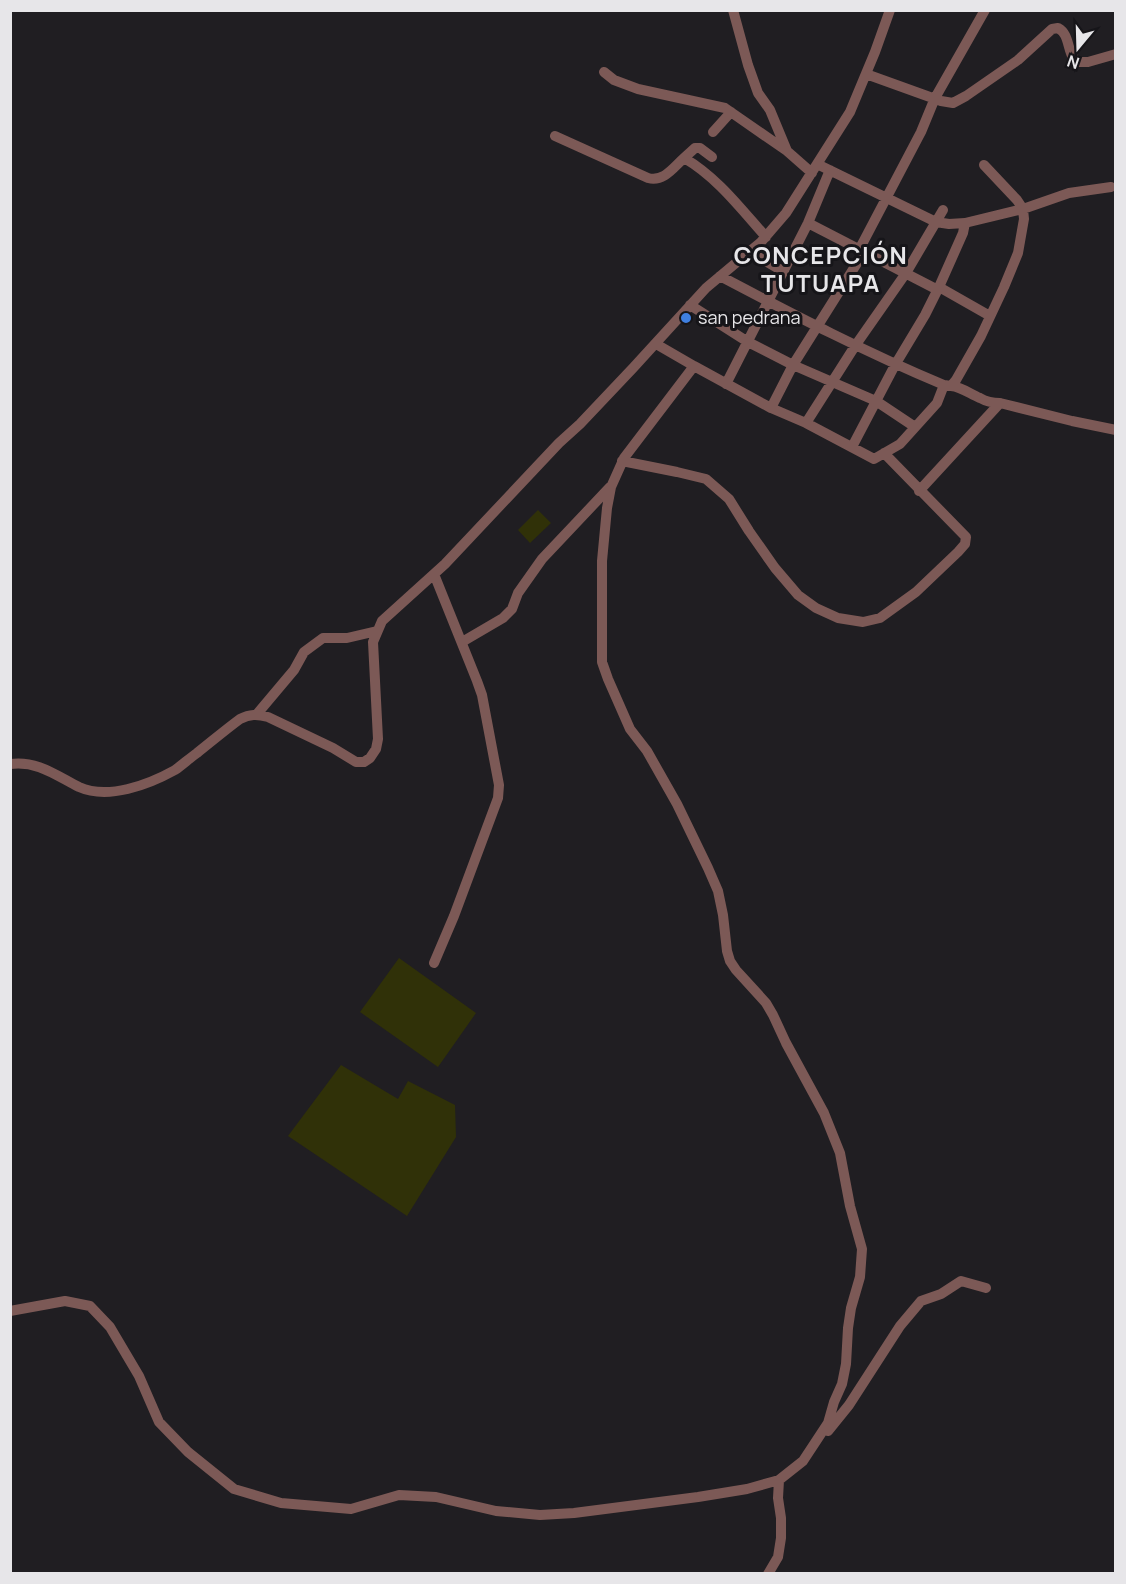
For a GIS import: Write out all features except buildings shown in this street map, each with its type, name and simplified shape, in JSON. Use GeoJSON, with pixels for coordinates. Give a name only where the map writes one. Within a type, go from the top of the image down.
{"type":"FeatureCollection","features":[{"type":"Feature","properties":{"kind":"street"},"geometry":{"type":"LineString","coordinates":[[733,10],[758,93],[770,110],[787,151]]}},
{"type":"Feature","properties":{"kind":"street"},"geometry":{"type":"LineString","coordinates":[[10,764],[32,765],[49,770],[79,787],[94,792],[124,790],[175,769],[240,719],[257,714],[333,748],[356,762],[364,762],[370,758],[376,749],[378,739],[373,642],[382,621],[434,574],[656,344],[706,288],[766,237],[786,213],[850,112],[890,10]]}},
{"type":"Feature","properties":{"kind":"street"},"geometry":{"type":"LineString","coordinates":[[771,408],[793,364],[861,251],[921,132],[935,98],[985,10]]}},
{"type":"Feature","properties":{"kind":"street"},"geometry":{"type":"LineString","coordinates":[[866,74],[947,103],[953,103],[1017,60],[1052,29],[1058,28],[1065,33],[1073,59],[1077,62],[1088,62],[1116,54]]}},
{"type":"Feature","properties":{"kind":"street"},"geometry":{"type":"LineString","coordinates":[[604,72],[614,80],[638,89],[725,108],[814,168],[830,170],[936,222],[965,223],[1023,209],[1069,193],[1111,187]]}},
{"type":"Feature","properties":{"kind":"street"},"geometry":{"type":"LineString","coordinates":[[713,132],[730,112]]}},
{"type":"Feature","properties":{"kind":"street"},"geometry":{"type":"LineString","coordinates":[[555,136],[656,180],[665,176],[695,148],[700,148],[712,157]]}},
{"type":"Feature","properties":{"kind":"street"},"geometry":{"type":"LineString","coordinates":[[684,158],[718,184],[766,237]]}},
{"type":"Feature","properties":{"kind":"street"},"geometry":{"type":"LineString","coordinates":[[656,344],[771,408],[806,423],[874,459],[900,444],[937,403],[981,336],[1018,253],[1024,219],[1023,209],[984,165]]}},
{"type":"Feature","properties":{"kind":"street"},"geometry":{"type":"LineString","coordinates":[[726,384],[808,223],[830,170]]}},
{"type":"Feature","properties":{"kind":"street"},"geometry":{"type":"LineString","coordinates":[[806,423],[855,346],[906,273],[943,210]]}},
{"type":"Feature","properties":{"kind":"street"},"geometry":{"type":"LineString","coordinates":[[808,223],[936,289],[939,287],[990,316]]}},
{"type":"Feature","properties":{"kind":"street"},"geometry":{"type":"LineString","coordinates":[[852,447],[895,365],[925,315],[963,233],[965,223]]}},
{"type":"Feature","properties":{"kind":"street"},"geometry":{"type":"LineString","coordinates":[[750,252],[784,272]]}},
{"type":"Feature","properties":{"kind":"street"},"geometry":{"type":"LineString","coordinates":[[720,276],[855,346],[948,386],[959,387],[990,402],[1116,430]]}},
{"type":"Feature","properties":{"kind":"street"},"geometry":{"type":"LineString","coordinates":[[690,305],[748,342],[876,401],[915,427]]}},
{"type":"Feature","properties":{"kind":"street"},"geometry":{"type":"LineString","coordinates":[[694,366],[622,461],[611,487],[602,561],[602,662],[630,729],[646,751],[677,804],[718,891],[730,961],[766,1003],[773,1015],[824,1113],[840,1153],[850,1206],[862,1249],[860,1277],[851,1308],[842,1384],[828,1423],[803,1461]]}},
{"type":"Feature","properties":{"kind":"street"},"geometry":{"type":"LineString","coordinates":[[919,491],[1000,403]]}},
{"type":"Feature","properties":{"kind":"street"},"geometry":{"type":"LineString","coordinates":[[622,461],[706,479],[729,499],[775,568],[798,595],[816,608],[838,618],[862,622],[880,618],[916,592],[958,552],[965,544],[966,537],[884,453]]}},
{"type":"Feature","properties":{"kind":"street"},"geometry":{"type":"LineString","coordinates":[[462,642],[503,618],[512,609],[518,593],[542,560],[611,487]]}},
{"type":"Feature","properties":{"kind":"street"},"geometry":{"type":"LineString","coordinates":[[434,574],[482,695],[500,785],[498,798],[434,963]]}},
{"type":"Feature","properties":{"kind":"street"},"geometry":{"type":"LineString","coordinates":[[257,714],[294,670],[304,652],[323,638],[346,638],[377,631]]}},
{"type":"Feature","properties":{"kind":"street"},"geometry":{"type":"LineString","coordinates":[[10,1311],[65,1301],[90,1305],[110,1327],[133,1366],[159,1422],[188,1452],[234,1489],[280,1503],[351,1509],[399,1495],[436,1497],[496,1511],[540,1515],[574,1513],[698,1497],[747,1489],[779,1480],[803,1461],[849,1405],[900,1326],[921,1301],[941,1294],[961,1281],[986,1288]]}},
{"type":"Feature","properties":{"kind":"street"},"geometry":{"type":"LineString","coordinates":[[768,1574],[778,1557],[781,1538],[779,1480]]}},
{"type":"Feature","properties":{"kind":"shaded area"},"geometry":{"type":"Polygon","coordinates":[[[538,510],[551,523],[530,543],[518,530],[538,510]]]}},
{"type":"Feature","properties":{"kind":"shaded area"},"geometry":{"type":"Polygon","coordinates":[[[399,958],[476,1013],[438,1067],[360,1012],[399,958]]]}},
{"type":"Feature","properties":{"kind":"shaded area"},"geometry":{"type":"Polygon","coordinates":[[[341,1065],[398,1099],[408,1081],[455,1105],[456,1137],[407,1216],[288,1136],[341,1065]]]}},
{"type":"Feature","properties":{"kind":"place","name":"san pedrana"},"geometry":{"type":"Point","coordinates":[686,318]}},
{"type":"Feature","properties":{"kind":"district","name":"CONCEPCIÓN TUTUAPA"},"geometry":{"type":"Point","coordinates":[821,270]}}]}
